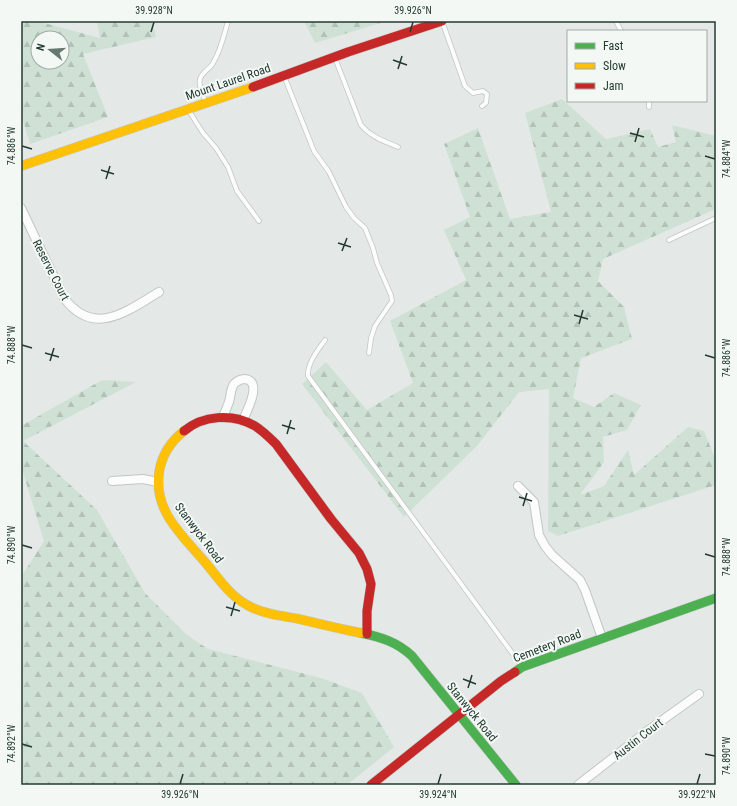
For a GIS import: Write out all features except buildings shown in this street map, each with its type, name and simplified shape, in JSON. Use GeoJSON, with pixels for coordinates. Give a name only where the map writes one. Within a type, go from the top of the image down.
{"type":"FeatureCollection","features":[{"type":"Feature","properties":{"kind":"street","name":"Mount Laurel Road"},"geometry":{"type":"LineString","coordinates":[[21,166],[284,76],[387,38],[442,21]]}},
{"type":"Feature","properties":{"kind":"street","name":"Reserve Court"},"geometry":{"type":"LineString","coordinates":[[21,208],[64,298],[77,312],[91,318],[109,318],[120,315],[159,292]]}},
{"type":"Feature","properties":{"kind":"street"},"geometry":{"type":"LineString","coordinates":[[223,417],[231,390],[234,385],[238,381],[247,379],[254,386],[251,400],[243,420]]}},
{"type":"Feature","properties":{"kind":"street","name":"Stanwyck Road"},"geometry":{"type":"LineString","coordinates":[[367,634],[367,604],[370,596],[370,579],[368,571],[362,559],[275,443],[260,429],[243,420],[232,417],[223,417],[194,424],[175,438],[166,450],[159,467],[158,482],[160,496],[167,514],[221,583],[243,603],[262,611],[367,634],[401,646],[409,652],[458,715],[516,785]]}},
{"type":"Feature","properties":{"kind":"street"},"geometry":{"type":"LineString","coordinates":[[112,481],[143,479],[158,482]]}},
{"type":"Feature","properties":{"kind":"street"},"geometry":{"type":"LineString","coordinates":[[518,486],[534,502],[539,536],[545,546],[552,555],[580,580],[602,638]]}},
{"type":"Feature","properties":{"kind":"street","name":"Cemetery Road"},"geometry":{"type":"LineString","coordinates":[[371,785],[504,678],[522,667],[716,598]]}},
{"type":"Feature","properties":{"kind":"street","name":"Austin Court"},"geometry":{"type":"LineString","coordinates":[[578,785],[650,729],[699,694]]}},
{"type":"Feature","properties":{"kind":"lane"},"geometry":{"type":"LineString","coordinates":[[206,103],[199,80],[213,64],[220,48],[228,21]]}},
{"type":"Feature","properties":{"kind":"lane"},"geometry":{"type":"LineString","coordinates":[[442,21],[465,86],[473,93],[483,91],[487,94],[486,103],[482,106]]}},
{"type":"Feature","properties":{"kind":"lane"},"geometry":{"type":"LineString","coordinates":[[616,21],[620,30]]}},
{"type":"Feature","properties":{"kind":"lane"},"geometry":{"type":"LineString","coordinates":[[335,58],[361,125],[375,138],[398,147]]}},
{"type":"Feature","properties":{"kind":"lane"},"geometry":{"type":"LineString","coordinates":[[284,76],[314,151],[328,172],[346,207],[354,218],[366,228],[377,263],[392,295],[392,302],[375,326],[368,353]]}},
{"type":"Feature","properties":{"kind":"lane"},"geometry":{"type":"LineString","coordinates":[[648,102],[649,107]]}},
{"type":"Feature","properties":{"kind":"lane"},"geometry":{"type":"LineString","coordinates":[[188,109],[203,133],[216,148],[228,167],[237,191],[259,221]]}},
{"type":"Feature","properties":{"kind":"lane"},"geometry":{"type":"LineString","coordinates":[[669,240],[716,218]]}},
{"type":"Feature","properties":{"kind":"lane"},"geometry":{"type":"LineString","coordinates":[[325,340],[307,370],[308,376],[522,667]]}},
{"type":"Feature","properties":{"kind":"green space"},"geometry":{"type":"Polygon","coordinates":[[[21,21],[37,21],[100,38],[97,21],[152,21],[156,37],[83,54],[108,117],[30,144],[21,114],[21,21]]]}},
{"type":"Feature","properties":{"kind":"green space"},"geometry":{"type":"Polygon","coordinates":[[[304,21],[387,21],[315,43],[304,21]]]}},
{"type":"Feature","properties":{"kind":"green space"},"geometry":{"type":"Polygon","coordinates":[[[562,99],[606,139],[650,129],[658,147],[676,142],[672,125],[716,136],[716,209],[603,259],[598,281],[624,307],[632,339],[581,358],[573,398],[594,407],[614,393],[641,405],[627,430],[603,437],[604,462],[580,495],[604,486],[628,450],[634,475],[688,427],[704,431],[716,461],[716,485],[558,536],[548,531],[549,389],[519,392],[477,446],[404,517],[302,384],[326,362],[367,410],[413,383],[390,321],[466,280],[444,230],[470,217],[444,144],[478,128],[510,219],[551,212],[525,113],[562,99]]]}},
{"type":"Feature","properties":{"kind":"green space"},"geometry":{"type":"Polygon","coordinates":[[[102,380],[136,382],[23,441],[97,510],[145,593],[187,635],[208,649],[321,678],[362,693],[394,747],[347,785],[21,785],[21,577],[44,541],[21,466],[21,426],[102,380]]]}},
{"type":"Feature","properties":{"kind":"traffic: fast"},"geometry":{"type":"LineString","coordinates":[[515,672],[522,667],[716,598]]}},
{"type":"Feature","properties":{"kind":"traffic: fast"},"geometry":{"type":"LineString","coordinates":[[361,633],[388,641],[401,647],[412,656],[516,785]]}},
{"type":"Feature","properties":{"kind":"traffic: slow"},"geometry":{"type":"LineString","coordinates":[[21,166],[253,87]]}},
{"type":"Feature","properties":{"kind":"traffic: slow"},"geometry":{"type":"LineString","coordinates":[[184,431],[167,450],[162,460],[158,483],[163,507],[181,535],[224,586],[242,602],[261,611],[361,633]]}},
{"type":"Feature","properties":{"kind":"traffic: jam"},"geometry":{"type":"LineString","coordinates":[[253,87],[348,52],[442,21]]}},
{"type":"Feature","properties":{"kind":"traffic: jam"},"geometry":{"type":"LineString","coordinates":[[184,431],[209,419],[237,419],[255,426],[276,444],[331,519],[359,553],[367,569],[371,584],[367,611],[367,634]]}},
{"type":"Feature","properties":{"kind":"traffic: jam"},"geometry":{"type":"LineString","coordinates":[[371,785],[501,681],[515,672]]}}]}
